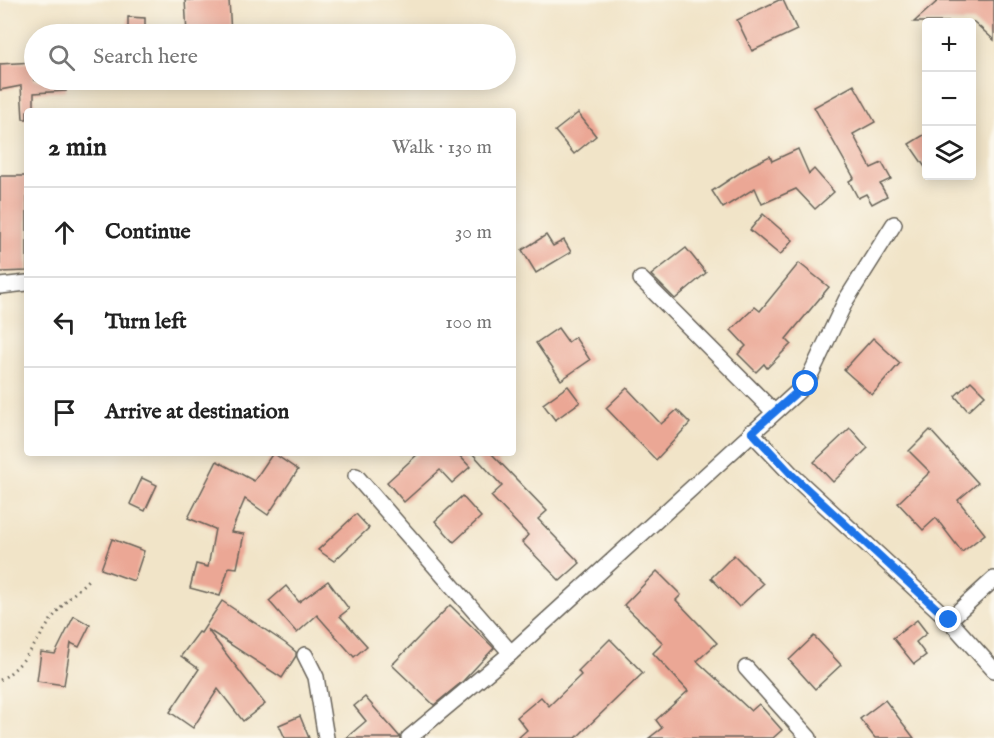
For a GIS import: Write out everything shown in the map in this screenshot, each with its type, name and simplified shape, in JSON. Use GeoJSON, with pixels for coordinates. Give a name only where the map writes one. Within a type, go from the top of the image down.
{"type":"FeatureCollection","features":[{"type":"Feature","properties":{"kind":"street"},"geometry":{"type":"LineString","coordinates":[[409,738],[511,653],[806,384],[846,300],[894,224]]}},
{"type":"Feature","properties":{"kind":"street"},"geometry":{"type":"LineString","coordinates":[[641,279],[774,412]]}},
{"type":"Feature","properties":{"kind":"street"},"geometry":{"type":"LineString","coordinates":[[0,286],[24,283]]}},
{"type":"Feature","properties":{"kind":"street"},"geometry":{"type":"LineString","coordinates":[[752,432],[793,476],[949,620],[994,670]]}},
{"type":"Feature","properties":{"kind":"street"},"geometry":{"type":"LineString","coordinates":[[356,476],[511,653]]}},
{"type":"Feature","properties":{"kind":"street"},"geometry":{"type":"LineString","coordinates":[[949,620],[994,579]]}},
{"type":"Feature","properties":{"kind":"street"},"geometry":{"type":"LineString","coordinates":[[305,655],[316,677],[326,738]]}},
{"type":"Feature","properties":{"kind":"street"},"geometry":{"type":"LineString","coordinates":[[746,668],[809,738]]}},
{"type":"Feature","properties":{"kind":"path"},"geometry":{"type":"LineString","coordinates":[[0,680],[11,673],[40,639],[66,601],[88,580]]}},
{"type":"Feature","properties":{"kind":"building"},"geometry":{"type":"Polygon","coordinates":[[[185,0],[229,0],[230,24],[186,24],[185,0]]]}},
{"type":"Feature","properties":{"kind":"building"},"geometry":{"type":"Polygon","coordinates":[[[783,0],[797,30],[752,51],[737,20],[783,0]]]}},
{"type":"Feature","properties":{"kind":"building"},"geometry":{"type":"Polygon","coordinates":[[[939,0],[994,0],[994,40],[976,24],[976,18],[922,18],[922,22],[914,22],[939,0]]]}},
{"type":"Feature","properties":{"kind":"building"},"geometry":{"type":"Polygon","coordinates":[[[128,17],[145,18],[145,24],[128,24],[128,17]]]}},
{"type":"Feature","properties":{"kind":"building"},"geometry":{"type":"Polygon","coordinates":[[[24,63],[24,90],[66,91],[34,93],[34,108],[24,108],[23,119],[21,86],[0,90],[0,64],[24,63]]]}},
{"type":"Feature","properties":{"kind":"building"},"geometry":{"type":"Polygon","coordinates":[[[854,85],[875,122],[853,134],[871,168],[882,163],[891,179],[880,184],[887,196],[872,204],[866,194],[858,198],[849,181],[854,178],[814,107],[854,85]]]}},
{"type":"Feature","properties":{"kind":"building"},"geometry":{"type":"Polygon","coordinates":[[[578,113],[596,136],[574,154],[555,131],[578,113]]]}},
{"type":"Feature","properties":{"kind":"building"},"geometry":{"type":"Polygon","coordinates":[[[922,136],[922,163],[909,144],[922,136]]]}},
{"type":"Feature","properties":{"kind":"building"},"geometry":{"type":"Polygon","coordinates":[[[798,149],[809,174],[814,169],[834,192],[815,209],[796,189],[762,204],[755,188],[723,208],[712,191],[770,156],[772,161],[798,149]]]}},
{"type":"Feature","properties":{"kind":"building"},"geometry":{"type":"Polygon","coordinates":[[[0,176],[24,176],[24,271],[0,272],[0,176]]]}},
{"type":"Feature","properties":{"kind":"building"},"geometry":{"type":"Polygon","coordinates":[[[763,214],[793,240],[780,255],[750,230],[763,214]]]}},
{"type":"Feature","properties":{"kind":"building"},"geometry":{"type":"Polygon","coordinates":[[[546,235],[553,246],[564,240],[571,252],[536,273],[522,250],[546,235]]]}},
{"type":"Feature","properties":{"kind":"building"},"geometry":{"type":"Polygon","coordinates":[[[686,248],[706,273],[675,299],[651,275],[686,248]]]}},
{"type":"Feature","properties":{"kind":"building"},"geometry":{"type":"Polygon","coordinates":[[[799,263],[829,287],[786,339],[791,344],[767,368],[764,364],[756,372],[738,354],[746,346],[731,330],[755,307],[760,311],[799,263]]]}},
{"type":"Feature","properties":{"kind":"building"},"geometry":{"type":"Polygon","coordinates":[[[558,328],[568,342],[575,337],[590,360],[561,380],[536,343],[558,328]]]}},
{"type":"Feature","properties":{"kind":"building"},"geometry":{"type":"Polygon","coordinates":[[[873,338],[900,363],[872,395],[844,370],[873,338]]]}},
{"type":"Feature","properties":{"kind":"building"},"geometry":{"type":"Polygon","coordinates":[[[971,381],[985,395],[968,411],[955,396],[971,381]]]}},
{"type":"Feature","properties":{"kind":"building"},"geometry":{"type":"Polygon","coordinates":[[[568,386],[580,402],[555,420],[543,404],[568,386]]]}},
{"type":"Feature","properties":{"kind":"building"},"geometry":{"type":"Polygon","coordinates":[[[627,388],[661,424],[677,410],[690,423],[656,460],[606,408],[627,388]]]}},
{"type":"Feature","properties":{"kind":"building"},"geometry":{"type":"Polygon","coordinates":[[[850,428],[868,448],[833,482],[814,462],[850,428]]]}},
{"type":"Feature","properties":{"kind":"building"},"geometry":{"type":"Polygon","coordinates":[[[930,430],[978,483],[958,500],[985,534],[962,552],[936,518],[923,530],[898,503],[930,472],[909,451],[930,430]]]}},
{"type":"Feature","properties":{"kind":"building"},"geometry":{"type":"Polygon","coordinates":[[[271,456],[277,456],[298,470],[268,515],[245,499],[231,532],[244,534],[237,568],[229,567],[220,596],[190,588],[196,564],[208,567],[215,529],[188,518],[217,461],[254,481],[271,456]]]}},
{"type":"Feature","properties":{"kind":"building"},"geometry":{"type":"Polygon","coordinates":[[[416,456],[460,456],[470,467],[452,483],[440,470],[404,502],[387,482],[416,456]]]}},
{"type":"Feature","properties":{"kind":"building"},"geometry":{"type":"Polygon","coordinates":[[[475,456],[494,456],[547,511],[538,519],[580,563],[560,581],[522,542],[528,535],[491,496],[502,486],[475,456]]]}},
{"type":"Feature","properties":{"kind":"building"},"geometry":{"type":"Polygon","coordinates":[[[142,478],[157,485],[145,511],[130,504],[142,478]]]}},
{"type":"Feature","properties":{"kind":"building"},"geometry":{"type":"Polygon","coordinates":[[[462,496],[481,517],[454,542],[435,521],[462,496]]]}},
{"type":"Feature","properties":{"kind":"building"},"geometry":{"type":"Polygon","coordinates":[[[356,514],[369,528],[334,561],[318,550],[356,514]]]}},
{"type":"Feature","properties":{"kind":"building"},"geometry":{"type":"Polygon","coordinates":[[[112,539],[144,551],[134,581],[101,569],[112,539]]]}},
{"type":"Feature","properties":{"kind":"building"},"geometry":{"type":"Polygon","coordinates":[[[734,555],[763,584],[739,607],[711,578],[734,555]]]}},
{"type":"Feature","properties":{"kind":"building"},"geometry":{"type":"Polygon","coordinates":[[[657,571],[681,595],[676,600],[717,643],[697,661],[751,711],[759,704],[782,730],[773,738],[649,738],[662,728],[656,720],[688,691],[653,653],[663,643],[624,605],[657,571]]]}},
{"type":"Feature","properties":{"kind":"building"},"geometry":{"type":"Polygon","coordinates":[[[328,581],[349,609],[340,616],[367,646],[354,657],[317,615],[297,633],[269,601],[286,586],[299,602],[328,581]]]}},
{"type":"Feature","properties":{"kind":"building"},"geometry":{"type":"Polygon","coordinates":[[[222,601],[285,643],[296,652],[296,656],[282,678],[207,629],[265,704],[243,721],[218,689],[193,728],[170,712],[199,669],[181,656],[199,632],[201,633],[222,601]]]}},
{"type":"Feature","properties":{"kind":"building"},"geometry":{"type":"Polygon","coordinates":[[[450,605],[494,648],[463,681],[434,705],[392,665],[450,605]]]}},
{"type":"Feature","properties":{"kind":"building"},"geometry":{"type":"Polygon","coordinates":[[[74,616],[90,625],[79,647],[71,643],[64,685],[37,681],[41,652],[55,654],[74,616]]]}},
{"type":"Feature","properties":{"kind":"building"},"geometry":{"type":"Polygon","coordinates":[[[917,620],[927,633],[916,642],[926,655],[914,664],[893,638],[917,620]]]}},
{"type":"Feature","properties":{"kind":"building"},"geometry":{"type":"Polygon","coordinates":[[[814,636],[841,665],[815,689],[789,660],[814,636]]]}},
{"type":"Feature","properties":{"kind":"building"},"geometry":{"type":"Polygon","coordinates":[[[610,639],[643,673],[576,738],[518,738],[527,730],[517,717],[541,697],[549,706],[581,675],[578,671],[610,639]]]}},
{"type":"Feature","properties":{"kind":"building"},"geometry":{"type":"Polygon","coordinates":[[[365,697],[399,738],[346,738],[366,721],[354,706],[365,697]]]}},
{"type":"Feature","properties":{"kind":"building"},"geometry":{"type":"Polygon","coordinates":[[[885,700],[914,738],[875,738],[860,719],[885,700]]]}},
{"type":"Feature","properties":{"kind":"building"},"geometry":{"type":"Polygon","coordinates":[[[300,716],[309,738],[285,738],[279,725],[300,716]]]}},
{"type":"Feature","properties":{"kind":"route"},"geometry":{"type":"LineString","coordinates":[[806,384],[752,432],[793,476],[949,620]]}}]}
